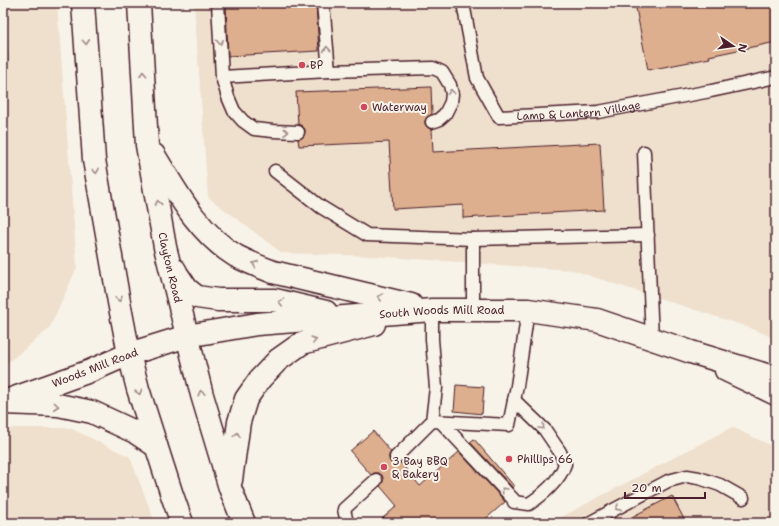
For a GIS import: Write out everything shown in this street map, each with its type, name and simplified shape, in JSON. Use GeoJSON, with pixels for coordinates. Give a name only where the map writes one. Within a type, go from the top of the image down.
{"type":"FeatureCollection","features":[{"type":"Feature","properties":{"kind":"main road"},"geometry":{"type":"LineString","coordinates":[[83,3],[94,160],[130,354],[138,389],[182,523]]}},
{"type":"Feature","properties":{"kind":"main road","name":"Clayton Road"},"geometry":{"type":"LineString","coordinates":[[139,3],[147,145],[165,247],[202,395],[230,488],[244,523]]}},
{"type":"Feature","properties":{"kind":"main road"},"geometry":{"type":"LineString","coordinates":[[147,145],[188,210],[214,240],[236,255],[273,272],[432,310]]}},
{"type":"Feature","properties":{"kind":"main road"},"geometry":{"type":"LineString","coordinates":[[163,233],[177,274],[187,289],[197,297],[218,300],[275,300],[346,316]]}},
{"type":"Feature","properties":{"kind":"main road"},"geometry":{"type":"LineString","coordinates":[[230,488],[239,422],[246,399],[260,379],[278,360],[302,343],[432,310]]}},
{"type":"Feature","properties":{"kind":"main road","name":"South Woods Mill Road"},"geometry":{"type":"LineString","coordinates":[[188,336],[257,324],[346,316],[432,310],[528,310],[597,320],[691,352],[776,378]]}},
{"type":"Feature","properties":{"kind":"main road","name":"Woods Mill Road"},"geometry":{"type":"LineString","coordinates":[[3,403],[90,371],[130,354],[188,336]]}},
{"type":"Feature","properties":{"kind":"main road","name":"South Woods Mill Road"},"geometry":{"type":"LineString","coordinates":[[691,352],[776,394]]}},
{"type":"Feature","properties":{"kind":"main road"},"geometry":{"type":"LineString","coordinates":[[3,403],[58,405],[92,412],[135,432],[156,446]]}},
{"type":"Feature","properties":{"kind":"lane"},"geometry":{"type":"LineString","coordinates":[[218,3],[222,77],[234,111],[243,121],[254,129],[298,132]]}},
{"type":"Feature","properties":{"kind":"lane"},"geometry":{"type":"LineString","coordinates":[[323,3],[329,71]]}},
{"type":"Feature","properties":{"kind":"lane","name":"Lamp & Lantern Village"},"geometry":{"type":"LineString","coordinates":[[463,3],[477,78],[499,117],[598,112],[776,77]]}},
{"type":"Feature","properties":{"kind":"lane"},"geometry":{"type":"LineString","coordinates":[[222,77],[329,71],[433,68],[442,72],[450,85],[452,94],[451,102],[445,114],[438,120],[432,122]]}},
{"type":"Feature","properties":{"kind":"lane"},"geometry":{"type":"LineString","coordinates":[[644,152],[652,339]]}},
{"type":"Feature","properties":{"kind":"lane"},"geometry":{"type":"LineString","coordinates":[[275,171],[321,207],[367,235],[473,239],[648,235]]}},
{"type":"Feature","properties":{"kind":"lane"},"geometry":{"type":"LineString","coordinates":[[473,239],[473,310]]}},
{"type":"Feature","properties":{"kind":"lane"},"geometry":{"type":"LineString","coordinates":[[432,310],[432,339],[437,422],[513,499],[514,502],[529,504],[540,497],[548,489],[562,472],[565,464],[560,452],[545,430],[514,400]]}},
{"type":"Feature","properties":{"kind":"lane"},"geometry":{"type":"LineString","coordinates":[[396,457],[437,422],[509,425],[517,386],[528,310]]}},
{"type":"Feature","properties":{"kind":"lane"},"geometry":{"type":"LineString","coordinates":[[589,523],[668,481],[687,476],[699,478],[720,485],[743,498]]}},
{"type":"Feature","properties":{"kind":"lane"},"geometry":{"type":"LineString","coordinates":[[347,523],[344,509],[376,480]]}},
{"type":"Feature","properties":{"kind":"shaded area"},"geometry":{"type":"Polygon","coordinates":[[[3,3],[57,3],[77,267],[49,329],[3,365],[3,3]]]}},
{"type":"Feature","properties":{"kind":"shaded area"},"geometry":{"type":"Polygon","coordinates":[[[194,3],[776,3],[776,339],[751,328],[572,270],[373,256],[282,253],[208,197],[194,3]]]}},
{"type":"Feature","properties":{"kind":"shaded area"},"geometry":{"type":"Polygon","coordinates":[[[732,427],[776,448],[776,523],[550,523],[732,427]]]}},
{"type":"Feature","properties":{"kind":"shaded area"},"geometry":{"type":"Polygon","coordinates":[[[13,428],[70,428],[130,457],[155,523],[3,523],[3,431],[13,428]]]}},
{"type":"Feature","properties":{"kind":"water"},"geometry":{"type":"Polygon","coordinates":[[[3,3],[5,3],[8,60],[3,92],[3,3]]]}},
{"type":"Feature","properties":{"kind":"building"},"geometry":{"type":"Polygon","coordinates":[[[226,3],[316,3],[319,51],[228,56],[226,3]]]}},
{"type":"Feature","properties":{"kind":"building"},"geometry":{"type":"Polygon","coordinates":[[[635,3],[774,3],[776,12],[776,42],[709,56],[710,58],[648,70],[635,3]]]}},
{"type":"Feature","properties":{"kind":"building"},"geometry":{"type":"Polygon","coordinates":[[[431,87],[432,114],[427,117],[425,124],[427,127],[432,129],[433,152],[600,143],[604,210],[463,218],[463,205],[393,209],[389,142],[299,146],[298,139],[304,136],[305,129],[298,124],[296,92],[431,87]]]}},
{"type":"Feature","properties":{"kind":"building"},"geometry":{"type":"Polygon","coordinates":[[[456,385],[484,387],[482,414],[454,411],[456,385]]]}},
{"type":"Feature","properties":{"kind":"building"},"geometry":{"type":"Polygon","coordinates":[[[373,431],[391,452],[389,455],[390,462],[394,464],[401,463],[420,486],[459,452],[505,502],[481,523],[377,523],[397,506],[380,486],[383,482],[382,475],[374,473],[371,475],[350,451],[373,431]]]}},
{"type":"Feature","properties":{"kind":"building"},"geometry":{"type":"Polygon","coordinates":[[[474,439],[514,486],[513,488],[470,442],[474,439]]]}},
{"type":"Feature","properties":{"kind":"building"},"geometry":{"type":"Polygon","coordinates":[[[672,496],[686,523],[620,523],[672,496]]]}},
{"type":"Feature","properties":{"kind":"place","name":"BP"},"geometry":{"type":"Point","coordinates":[302,65]}},
{"type":"Feature","properties":{"kind":"place","name":"Waterway"},"geometry":{"type":"Point","coordinates":[364,107]}},
{"type":"Feature","properties":{"kind":"place","name":"Phillips 66"},"geometry":{"type":"Point","coordinates":[509,459]}},
{"type":"Feature","properties":{"kind":"place","name":"3 Bay BBQ & Bakery"},"geometry":{"type":"Point","coordinates":[384,467]}}]}
